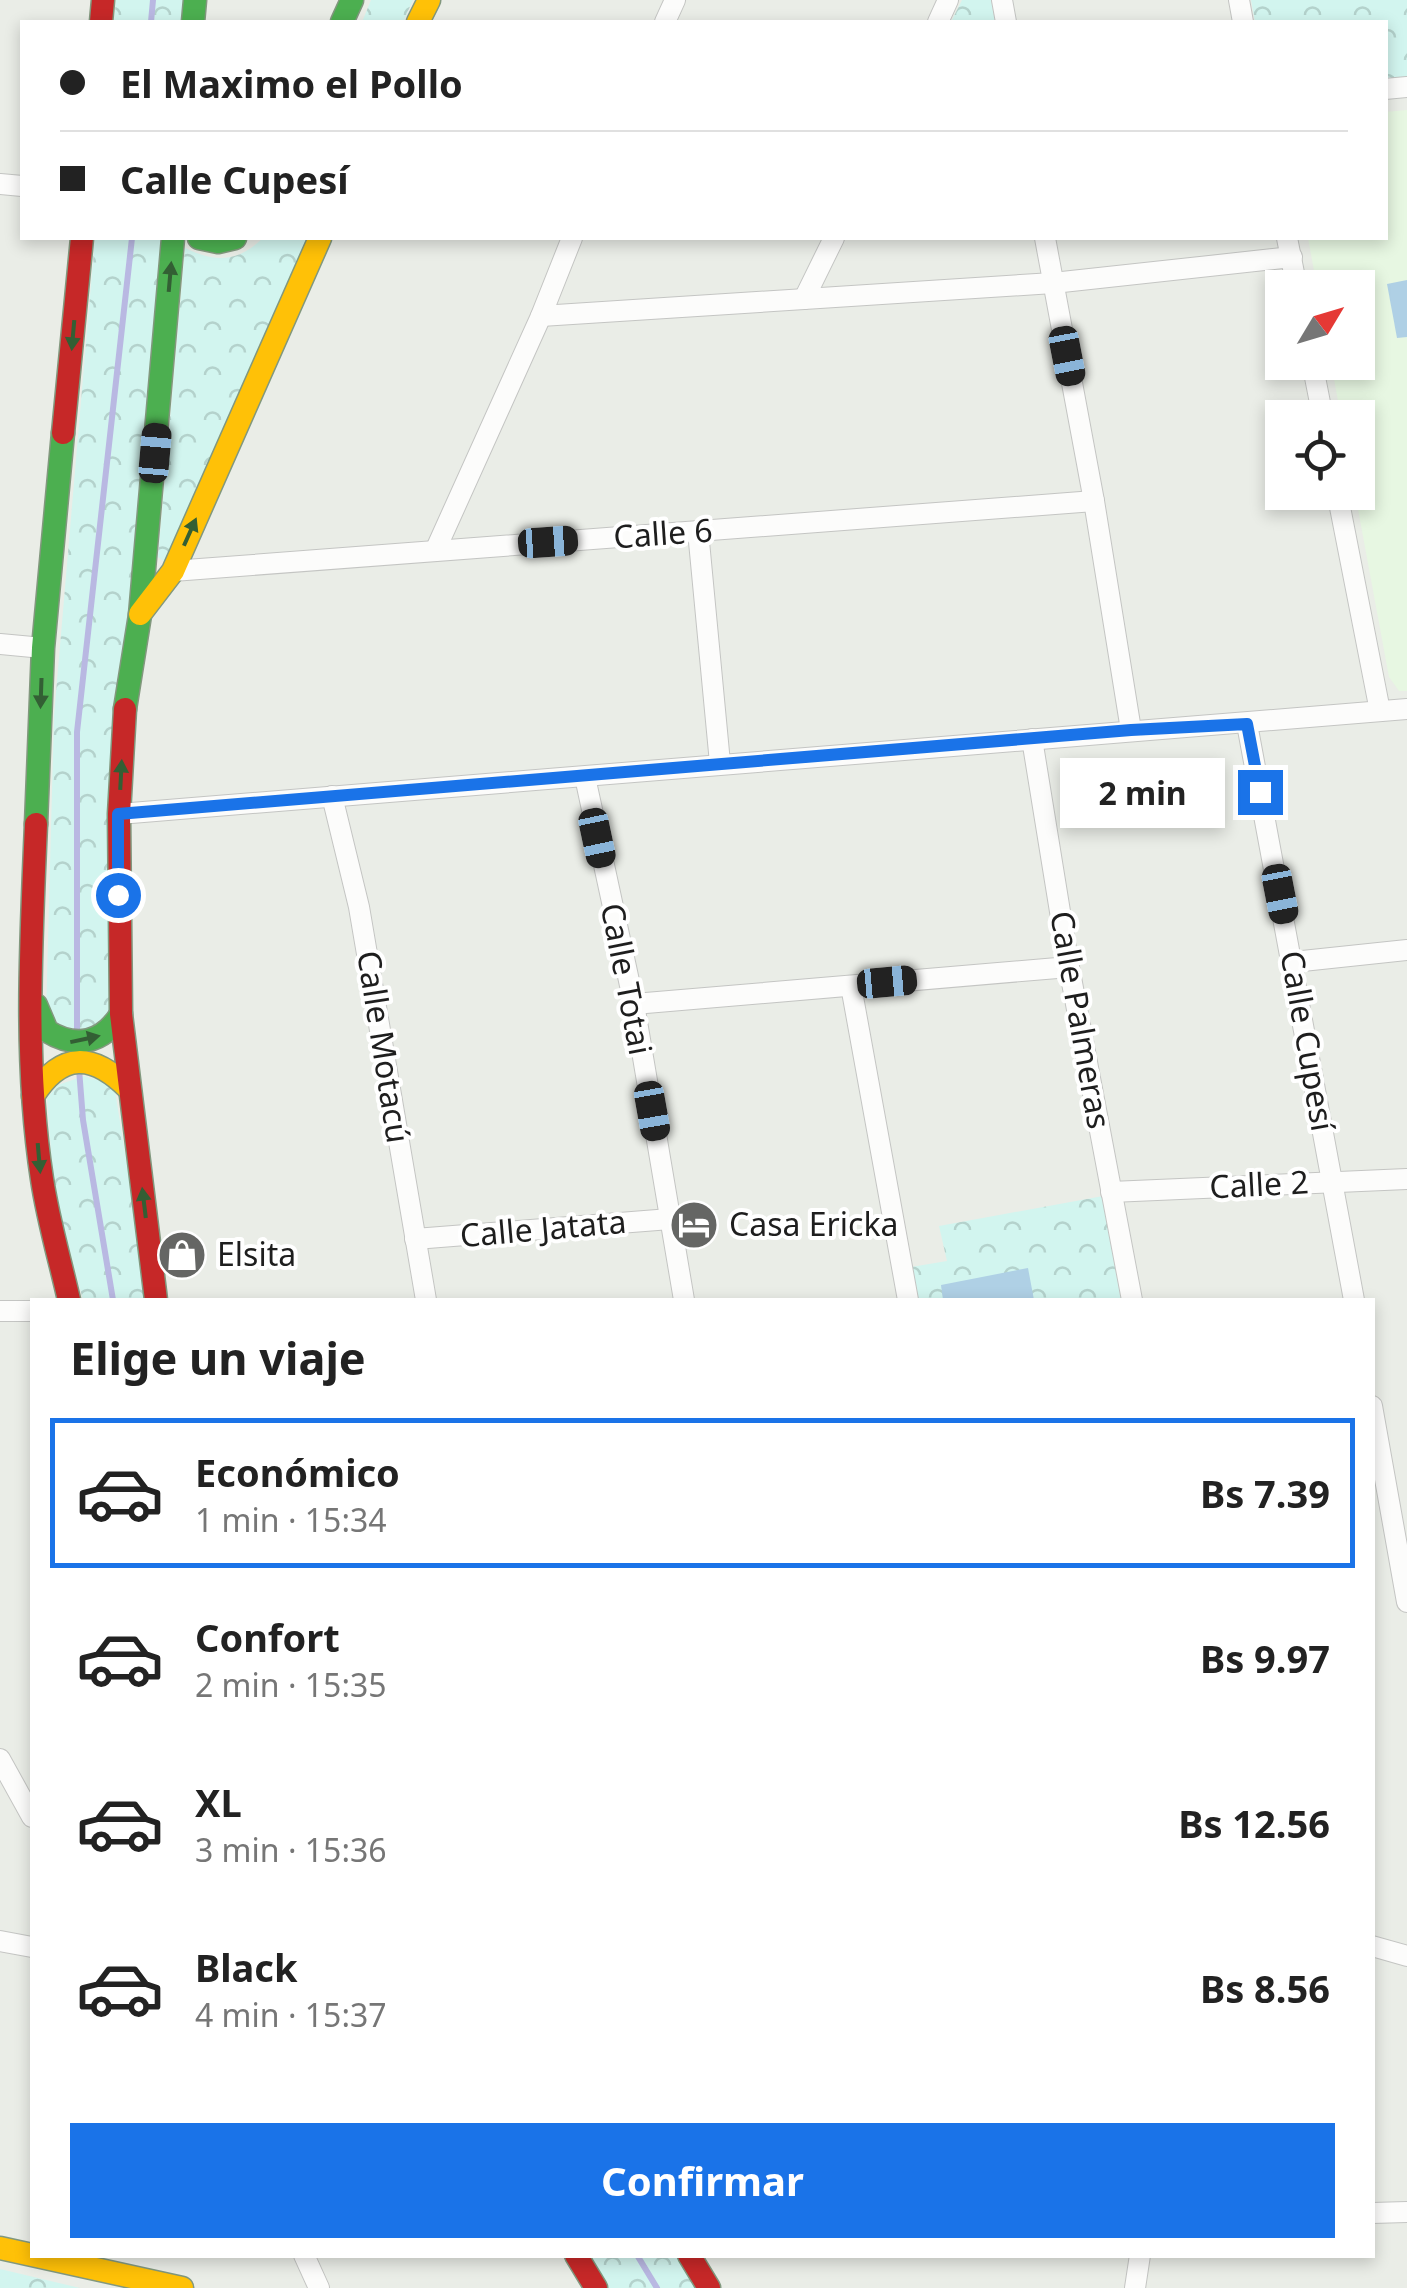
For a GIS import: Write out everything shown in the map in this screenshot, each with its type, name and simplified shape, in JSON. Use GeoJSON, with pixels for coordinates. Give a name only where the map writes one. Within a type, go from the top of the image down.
{"type":"FeatureCollection","features":[{"type":"Feature","properties":{"kind":"main road"},"geometry":{"type":"LineString","coordinates":[[69,1298],[42,1180],[30,934],[43,648],[82,240]]}},
{"type":"Feature","properties":{"kind":"main road"},"geometry":{"type":"LineString","coordinates":[[156,1298],[124,1084],[119,1018],[118,814],[124,716],[140,615],[173,240]]}},
{"type":"Feature","properties":{"kind":"main road"},"geometry":{"type":"LineString","coordinates":[[140,615],[172,571],[319,240]]}},
{"type":"Feature","properties":{"kind":"main road"},"geometry":{"type":"LineString","coordinates":[[30,934],[36,959],[36,1008],[50,1035],[70,1042],[92,1041],[119,1018]]}},
{"type":"Feature","properties":{"kind":"main road"},"geometry":{"type":"LineString","coordinates":[[38,1089],[62,1065],[82,1060],[100,1063],[124,1084]]}},
{"type":"Feature","properties":{"kind":"main road"},"geometry":{"type":"LineString","coordinates":[[0,2248],[30,2255]]}},
{"type":"Feature","properties":{"kind":"main road"},"geometry":{"type":"LineString","coordinates":[[46,2258],[182,2288]]}},
{"type":"Feature","properties":{"kind":"main road"},"geometry":{"type":"LineString","coordinates":[[578,2258],[596,2288]]}},
{"type":"Feature","properties":{"kind":"main road"},"geometry":{"type":"LineString","coordinates":[[690,2258],[709,2288]]}},
{"type":"Feature","properties":{"kind":"street"},"geometry":{"type":"LineString","coordinates":[[435,551],[571,240]]}},
{"type":"Feature","properties":{"kind":"street"},"geometry":{"type":"LineString","coordinates":[[804,298],[833,240]]}},
{"type":"Feature","properties":{"kind":"street"},"geometry":{"type":"LineString","coordinates":[[1045,240],[1131,730]]}},
{"type":"Feature","properties":{"kind":"street"},"geometry":{"type":"LineString","coordinates":[[541,316],[1053,283],[1289,247]]}},
{"type":"Feature","properties":{"kind":"street","name":"Calle 6"},"geometry":{"type":"LineString","coordinates":[[172,571],[1094,501]]}},
{"type":"Feature","properties":{"kind":"street"},"geometry":{"type":"LineString","coordinates":[[1341,510],[1380,711]]}},
{"type":"Feature","properties":{"kind":"street"},"geometry":{"type":"LineString","coordinates":[[698,531],[720,763]]}},
{"type":"Feature","properties":{"kind":"street"},"geometry":{"type":"LineString","coordinates":[[0,644],[43,648]]}},
{"type":"Feature","properties":{"kind":"street"},"geometry":{"type":"LineString","coordinates":[[118,814],[1407,708]]}},
{"type":"Feature","properties":{"kind":"street","name":"Calle Cupesí"},"geometry":{"type":"LineString","coordinates":[[1247,724],[1354,1298]]}},
{"type":"Feature","properties":{"kind":"street","name":"Calle Palmeras"},"geometry":{"type":"LineString","coordinates":[[1032,739],[1069,967],[1132,1298]]}},
{"type":"Feature","properties":{"kind":"street","name":"Calle Totai"},"geometry":{"type":"LineString","coordinates":[[585,778],[634,1004],[684,1298]]}},
{"type":"Feature","properties":{"kind":"street","name":"Calle Motacú"},"geometry":{"type":"LineString","coordinates":[[332,796],[359,907],[426,1298]]}},
{"type":"Feature","properties":{"kind":"street"},"geometry":{"type":"LineString","coordinates":[[1293,962],[1407,950]]}},
{"type":"Feature","properties":{"kind":"street"},"geometry":{"type":"LineString","coordinates":[[634,1004],[1069,967]]}},
{"type":"Feature","properties":{"kind":"street"},"geometry":{"type":"LineString","coordinates":[[850,986],[908,1298]]}},
{"type":"Feature","properties":{"kind":"street","name":"Calle 2"},"geometry":{"type":"LineString","coordinates":[[1111,1192],[1407,1179]]}},
{"type":"Feature","properties":{"kind":"street","name":"Calle Jatata"},"geometry":{"type":"LineString","coordinates":[[415,1239],[670,1218]]}},
{"type":"Feature","properties":{"kind":"street"},"geometry":{"type":"LineString","coordinates":[[0,1310],[30,1311]]}},
{"type":"Feature","properties":{"kind":"street"},"geometry":{"type":"LineString","coordinates":[[1375,1423],[1407,1602]]}},
{"type":"Feature","properties":{"kind":"street"},"geometry":{"type":"LineString","coordinates":[[0,1759],[30,1813]]}},
{"type":"Feature","properties":{"kind":"street"},"geometry":{"type":"LineString","coordinates":[[0,1941],[30,1947]]}},
{"type":"Feature","properties":{"kind":"street"},"geometry":{"type":"LineString","coordinates":[[1375,1947],[1407,1956]]}},
{"type":"Feature","properties":{"kind":"street"},"geometry":{"type":"LineString","coordinates":[[1375,2213],[1407,2212]]}},
{"type":"Feature","properties":{"kind":"street"},"geometry":{"type":"LineString","coordinates":[[305,2258],[319,2288]]}},
{"type":"Feature","properties":{"kind":"street"},"geometry":{"type":"LineString","coordinates":[[1135,2288],[1140,2258]]}},
{"type":"Feature","properties":{"kind":"shaded area"},"geometry":{"type":"Polygon","coordinates":[[[1407,110],[1407,691],[1399,691],[1389,677],[1358,510],[1375,510],[1375,400],[1338,400],[1334,380],[1375,380],[1375,270],[1314,270],[1308,240],[1388,240],[1388,112],[1407,110]]]}},
{"type":"Feature","properties":{"kind":"shaded area"},"geometry":{"type":"Polygon","coordinates":[[[1407,280],[1407,337],[1397,338],[1387,284],[1407,280]]]}},
{"type":"Feature","properties":{"kind":"shaded area"},"geometry":{"type":"Polygon","coordinates":[[[1028,1268],[1034,1298],[943,1298],[941,1285],[1028,1268]]]}},
{"type":"Feature","properties":{"kind":"green space"},"geometry":{"type":"Polygon","coordinates":[[[116,0],[189,0],[187,20],[114,20],[116,0]]]}},
{"type":"Feature","properties":{"kind":"green space"},"geometry":{"type":"Polygon","coordinates":[[[371,0],[413,0],[404,20],[363,20],[371,0]]]}},
{"type":"Feature","properties":{"kind":"green space"},"geometry":{"type":"Polygon","coordinates":[[[962,0],[991,0],[995,20],[952,20],[962,0]]]}},
{"type":"Feature","properties":{"kind":"green space"},"geometry":{"type":"Polygon","coordinates":[[[1251,0],[1407,0],[1407,81],[1388,83],[1388,20],[1255,20],[1251,0]]]}},
{"type":"Feature","properties":{"kind":"green space"},"geometry":{"type":"Polygon","coordinates":[[[95,240],[171,240],[113,1022],[69,1038],[46,1016],[54,716],[95,240]]]}},
{"type":"Feature","properties":{"kind":"green space"},"geometry":{"type":"Polygon","coordinates":[[[261,240],[308,240],[166,563],[158,557],[185,248],[226,258],[261,240]]]}},
{"type":"Feature","properties":{"kind":"green space"},"geometry":{"type":"Polygon","coordinates":[[[84,1076],[114,1085],[149,1298],[82,1298],[54,1190],[47,1098],[58,1085],[84,1076]]]}},
{"type":"Feature","properties":{"kind":"green space"},"geometry":{"type":"Polygon","coordinates":[[[1103,1196],[1121,1298],[918,1298],[911,1267],[947,1261],[939,1226],[1103,1196]]]}},
{"type":"Feature","properties":{"kind":"green space"},"geometry":{"type":"Polygon","coordinates":[[[587,2258],[683,2258],[701,2288],[605,2288],[587,2258]]]}},
{"type":"Feature","properties":{"kind":"green space"},"geometry":{"type":"Polygon","coordinates":[[[0,2269],[80,2288],[0,2288],[0,2269]]]}},
{"type":"Feature","properties":{"kind":"waterway"},"geometry":{"type":"LineString","coordinates":[[151,20],[153,0]]}},
{"type":"Feature","properties":{"kind":"waterway"},"geometry":{"type":"LineString","coordinates":[[77,1037],[77,732],[132,240]]}},
{"type":"Feature","properties":{"kind":"waterway"},"geometry":{"type":"LineString","coordinates":[[79,1069],[83,1120],[113,1298]]}},
{"type":"Feature","properties":{"kind":"waterway"},"geometry":{"type":"LineString","coordinates":[[639,2258],[657,2288]]}},
{"type":"Feature","properties":{"kind":"traffic: fast"},"geometry":{"type":"LineString","coordinates":[[193,20],[195,0]]}},
{"type":"Feature","properties":{"kind":"traffic: fast"},"geometry":{"type":"LineString","coordinates":[[343,20],[352,0]]}},
{"type":"Feature","properties":{"kind":"traffic: fast"},"geometry":{"type":"LineString","coordinates":[[125,709],[140,615],[173,240]]}},
{"type":"Feature","properties":{"kind":"traffic: fast"},"geometry":{"type":"LineString","coordinates":[[208,240],[226,240]]}},
{"type":"Feature","properties":{"kind":"traffic: fast"},"geometry":{"type":"LineString","coordinates":[[36,824],[43,648],[63,433]]}},
{"type":"Feature","properties":{"kind":"traffic: fast"},"geometry":{"type":"LineString","coordinates":[[36,1005],[47,1031],[68,1040],[97,1037],[121,1014]]}},
{"type":"Feature","properties":{"kind":"traffic: slow"},"geometry":{"type":"LineString","coordinates":[[419,20],[429,0]]}},
{"type":"Feature","properties":{"kind":"traffic: slow"},"geometry":{"type":"LineString","coordinates":[[140,614],[173,571],[319,240]]}},
{"type":"Feature","properties":{"kind":"traffic: slow"},"geometry":{"type":"LineString","coordinates":[[33,1096],[55,1071],[78,1062],[103,1069],[129,1089]]}},
{"type":"Feature","properties":{"kind":"traffic: slow"},"geometry":{"type":"LineString","coordinates":[[0,2248],[30,2255]]}},
{"type":"Feature","properties":{"kind":"traffic: slow"},"geometry":{"type":"LineString","coordinates":[[46,2258],[182,2288]]}},
{"type":"Feature","properties":{"kind":"traffic: jam"},"geometry":{"type":"LineString","coordinates":[[101,20],[103,0]]}},
{"type":"Feature","properties":{"kind":"traffic: jam"},"geometry":{"type":"LineString","coordinates":[[63,433],[82,240]]}},
{"type":"Feature","properties":{"kind":"traffic: jam"},"geometry":{"type":"LineString","coordinates":[[125,709],[119,814],[121,1014],[156,1298]]}},
{"type":"Feature","properties":{"kind":"traffic: jam"},"geometry":{"type":"LineString","coordinates":[[36,824],[30,1002],[36,1135],[69,1298]]}},
{"type":"Feature","properties":{"kind":"traffic: jam"},"geometry":{"type":"LineString","coordinates":[[578,2258],[596,2288]]}},
{"type":"Feature","properties":{"kind":"traffic: jam"},"geometry":{"type":"LineString","coordinates":[[691,2258],[709,2288]]}},
{"type":"Feature","properties":{"kind":"place","name":"Casa Ericka"},"geometry":{"type":"Point","coordinates":[694,1225]}},
{"type":"Feature","properties":{"kind":"place","name":"Elsita"},"geometry":{"type":"Point","coordinates":[182,1255]}},
{"type":"Feature","properties":{"kind":"route"},"geometry":{"type":"LineString","coordinates":[[118,895],[118,814],[1131,730],[1247,724],[1260,792]]}}]}
